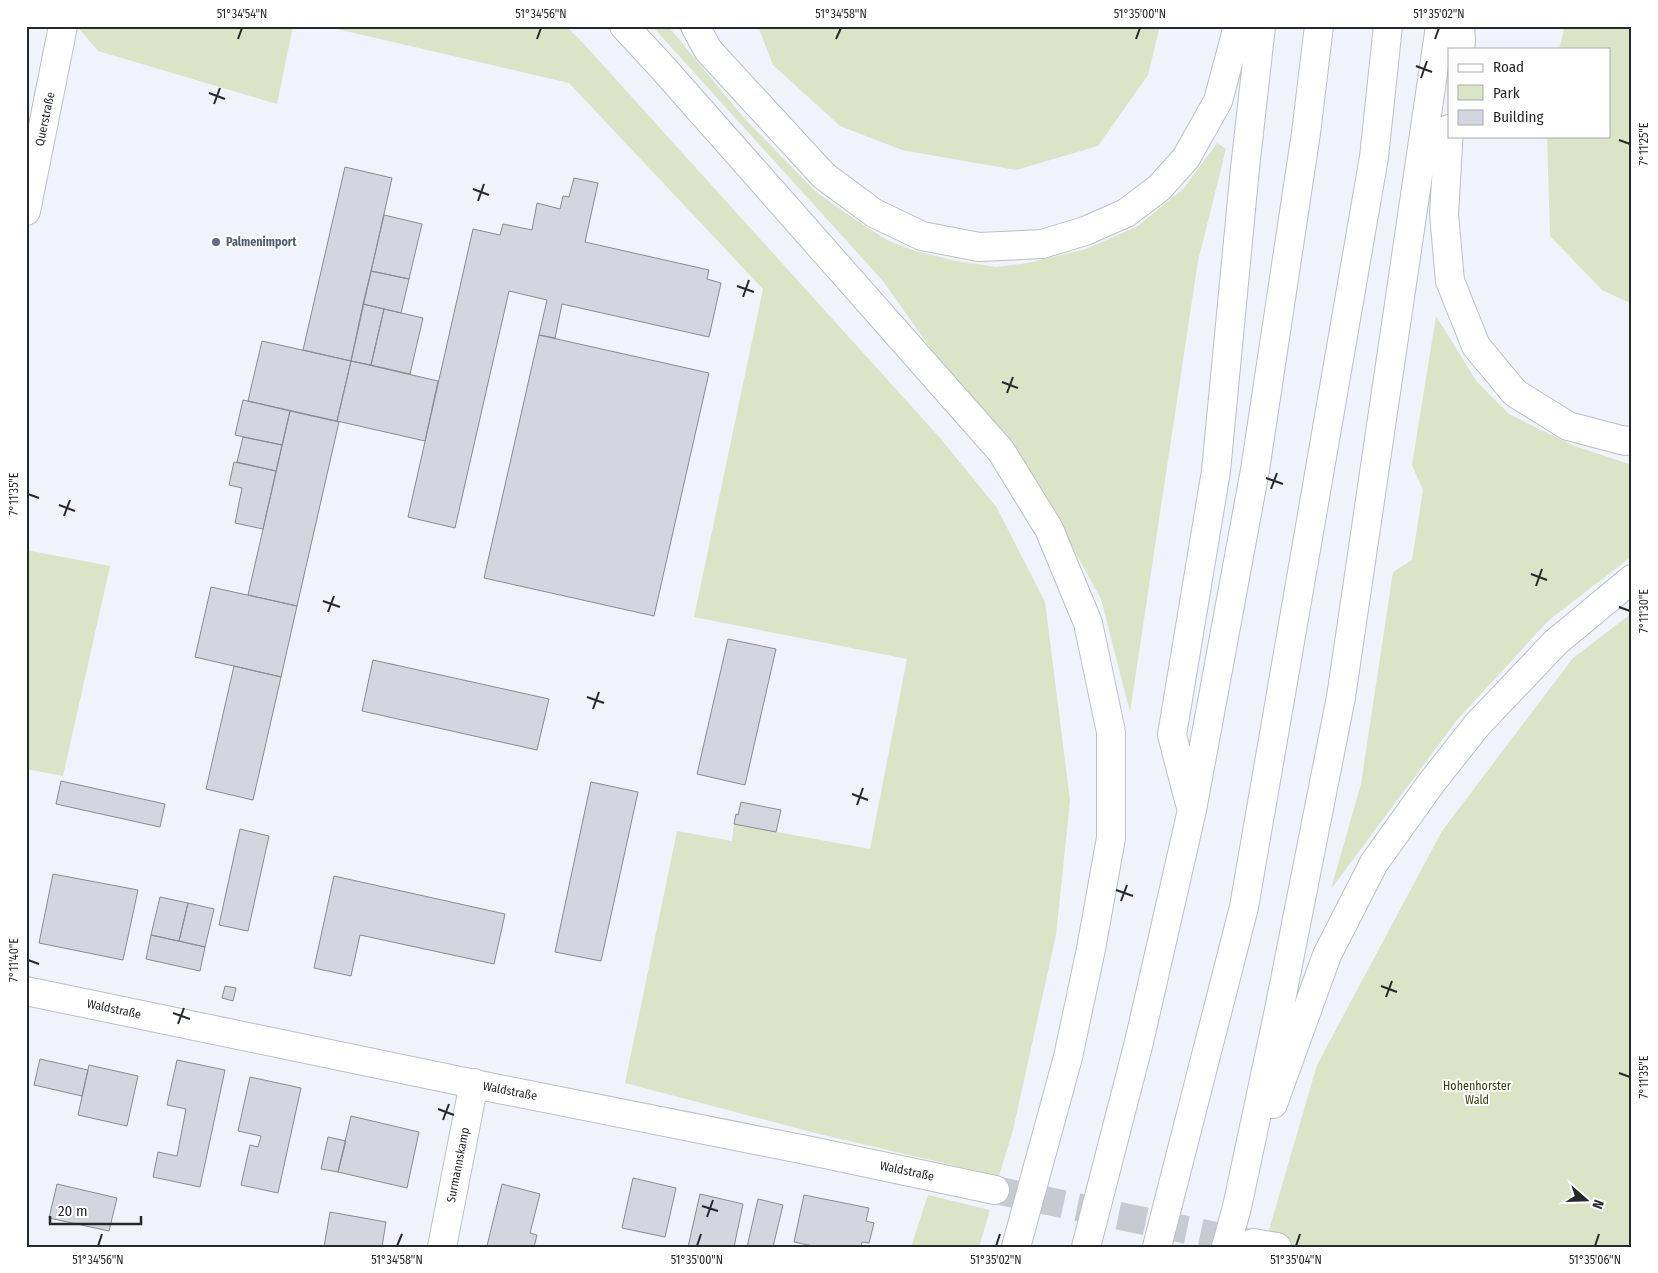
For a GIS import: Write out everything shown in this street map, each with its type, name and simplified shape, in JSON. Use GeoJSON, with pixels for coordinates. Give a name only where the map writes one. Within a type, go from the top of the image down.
{"type":"FeatureCollection","features":[{"type":"Feature","properties":{"kind":"main road","name":"Querstraße"},"geometry":{"type":"LineString","coordinates":[[26,211],[64,26]]}},
{"type":"Feature","properties":{"kind":"main road"},"geometry":{"type":"LineString","coordinates":[[624,26],[1002,451],[1050,529],[1088,622],[1111,732],[1111,838],[1091,948],[1068,1057],[1016,1247]]}},
{"type":"Feature","properties":{"kind":"main road"},"geometry":{"type":"LineString","coordinates":[[695,26],[708,50],[824,176],[874,213],[922,236],[979,247],[1042,244],[1085,231],[1126,213],[1159,188],[1186,158],[1218,102],[1238,26]]}},
{"type":"Feature","properties":{"kind":"main road"},"geometry":{"type":"LineString","coordinates":[[1192,810],[1172,735],[1216,471],[1245,168],[1261,26]]}},
{"type":"Feature","properties":{"kind":"main road"},"geometry":{"type":"LineString","coordinates":[[1086,1247],[1139,1042],[1192,810],[1255,470],[1306,133],[1319,26]]}},
{"type":"Feature","properties":{"kind":"main road"},"geometry":{"type":"LineString","coordinates":[[1157,1247],[1244,907],[1374,157],[1388,26]]}},
{"type":"Feature","properties":{"kind":"main road"},"geometry":{"type":"LineString","coordinates":[[1252,1246],[1237,1207],[1342,697],[1440,26]]}},
{"type":"Feature","properties":{"kind":"main road"},"geometry":{"type":"LineString","coordinates":[[1460,26],[1460,48]]}},
{"type":"Feature","properties":{"kind":"main road"},"geometry":{"type":"LineString","coordinates":[[1448,138],[1444,214],[1450,281],[1476,346],[1515,393],[1568,426],[1625,441],[1632,440]]}},
{"type":"Feature","properties":{"kind":"main road"},"geometry":{"type":"LineString","coordinates":[[1237,1207],[1327,955],[1374,863],[1432,782],[1476,725],[1556,642],[1632,579]]}},
{"type":"Feature","properties":{"kind":"main road","name":"Waldstraße"},"geometry":{"type":"LineString","coordinates":[[26,991],[811,1150],[995,1190]]}},
{"type":"Feature","properties":{"kind":"main road","name":"Surmannskamp"},"geometry":{"type":"LineString","coordinates":[[442,1247],[474,1083]]}},
{"type":"Feature","properties":{"kind":"path"},"geometry":{"type":"LineString","coordinates":[[26,31],[27,26]]}},
{"type":"Feature","properties":{"kind":"green space"},"geometry":{"type":"Polygon","coordinates":[[[77,26],[293,26],[277,104],[98,51],[77,26]]]}},
{"type":"Feature","properties":{"kind":"green space"},"geometry":{"type":"Polygon","coordinates":[[[324,26],[566,26],[941,439],[997,508],[1045,602],[1070,801],[1056,935],[1013,1130],[999,1176],[815,1133],[625,1083],[677,831],[732,841],[734,824],[870,849],[907,659],[694,617],[763,289],[569,83],[324,26]]]}},
{"type":"Feature","properties":{"kind":"green space"},"geometry":{"type":"Polygon","coordinates":[[[652,26],[668,26],[744,118],[816,192],[889,241],[915,251],[956,261],[996,267],[1027,263],[1086,249],[1138,226],[1184,188],[1217,143],[1226,149],[1198,261],[1130,712],[1101,599],[1033,475],[936,356],[883,281],[652,26]]]}},
{"type":"Feature","properties":{"kind":"green space"},"geometry":{"type":"Polygon","coordinates":[[[758,26],[1160,26],[1148,75],[1098,146],[1016,170],[902,150],[840,126],[773,65],[758,26]]]}},
{"type":"Feature","properties":{"kind":"green space"},"geometry":{"type":"Polygon","coordinates":[[[1565,26],[1632,26],[1632,304],[1602,290],[1550,236],[1547,138],[1610,138],[1610,48],[1559,48],[1565,26]]]}},
{"type":"Feature","properties":{"kind":"green space"},"geometry":{"type":"Polygon","coordinates":[[[1436,316],[1477,382],[1509,414],[1572,445],[1632,465],[1632,556],[1548,621],[1457,720],[1331,889],[1361,784],[1393,572],[1412,560],[1423,490],[1412,465],[1436,316]]]}},
{"type":"Feature","properties":{"kind":"green space"},"geometry":{"type":"Polygon","coordinates":[[[26,550],[110,566],[63,776],[26,769],[26,550]]]}},
{"type":"Feature","properties":{"kind":"green space","name":"Hohenhorster Wald"},"geometry":{"type":"Polygon","coordinates":[[[1632,613],[1632,1247],[1264,1247],[1317,1065],[1442,831],[1573,658],[1632,613]]]}},
{"type":"Feature","properties":{"kind":"green space"},"geometry":{"type":"Polygon","coordinates":[[[928,1195],[990,1210],[979,1247],[911,1247],[928,1195]]]}},
{"type":"Feature","properties":{"kind":"building"},"geometry":{"type":"Polygon","coordinates":[[[345,167],[392,178],[351,361],[303,350],[345,167]]]}},
{"type":"Feature","properties":{"kind":"building"},"geometry":{"type":"Polygon","coordinates":[[[574,178],[598,183],[585,242],[709,270],[707,279],[721,283],[709,337],[562,304],[555,338],[539,335],[547,300],[509,291],[455,528],[408,517],[473,229],[500,235],[503,224],[532,230],[537,203],[560,209],[563,196],[569,197],[574,178]]]}},
{"type":"Feature","properties":{"kind":"building"},"geometry":{"type":"Polygon","coordinates":[[[384,215],[422,224],[409,279],[371,271],[384,215]]]}},
{"type":"Feature","properties":{"kind":"building"},"geometry":{"type":"Polygon","coordinates":[[[371,271],[409,279],[401,313],[363,304],[371,271]]]}},
{"type":"Feature","properties":{"kind":"building"},"geometry":{"type":"Polygon","coordinates":[[[363,304],[384,309],[371,365],[351,361],[363,304]]]}},
{"type":"Feature","properties":{"kind":"building"},"geometry":{"type":"Polygon","coordinates":[[[384,309],[423,318],[410,374],[371,365],[384,309]]]}},
{"type":"Feature","properties":{"kind":"building"},"geometry":{"type":"Polygon","coordinates":[[[539,335],[709,373],[654,616],[484,578],[539,335]]]}},
{"type":"Feature","properties":{"kind":"building"},"geometry":{"type":"Polygon","coordinates":[[[262,341],[351,361],[337,421],[248,401],[262,341]]]}},
{"type":"Feature","properties":{"kind":"building"},"geometry":{"type":"Polygon","coordinates":[[[351,361],[438,381],[425,441],[337,421],[351,361]]]}},
{"type":"Feature","properties":{"kind":"building"},"geometry":{"type":"Polygon","coordinates":[[[243,400],[290,411],[282,445],[235,435],[243,400]]]}},
{"type":"Feature","properties":{"kind":"building"},"geometry":{"type":"Polygon","coordinates":[[[290,411],[339,422],[297,606],[248,595],[290,411]]]}},
{"type":"Feature","properties":{"kind":"building"},"geometry":{"type":"Polygon","coordinates":[[[243,437],[282,445],[276,471],[237,462],[243,437]]]}},
{"type":"Feature","properties":{"kind":"building"},"geometry":{"type":"Polygon","coordinates":[[[234,462],[276,471],[263,529],[235,523],[242,488],[229,485],[234,462]]]}},
{"type":"Feature","properties":{"kind":"building"},"geometry":{"type":"Polygon","coordinates":[[[211,587],[297,606],[281,677],[195,657],[211,587]]]}},
{"type":"Feature","properties":{"kind":"building"},"geometry":{"type":"Polygon","coordinates":[[[728,639],[776,649],[745,785],[697,774],[728,639]]]}},
{"type":"Feature","properties":{"kind":"building"},"geometry":{"type":"Polygon","coordinates":[[[373,660],[549,699],[537,750],[362,711],[373,660]]]}},
{"type":"Feature","properties":{"kind":"building"},"geometry":{"type":"Polygon","coordinates":[[[234,666],[281,677],[253,800],[206,789],[234,666]]]}},
{"type":"Feature","properties":{"kind":"building"},"geometry":{"type":"Polygon","coordinates":[[[61,781],[165,804],[160,827],[56,804],[61,781]]]}},
{"type":"Feature","properties":{"kind":"building"},"geometry":{"type":"Polygon","coordinates":[[[591,782],[638,792],[601,961],[555,952],[591,782]]]}},
{"type":"Feature","properties":{"kind":"building"},"geometry":{"type":"Polygon","coordinates":[[[741,802],[781,810],[776,832],[734,824],[741,802]]]}},
{"type":"Feature","properties":{"kind":"building"},"geometry":{"type":"Polygon","coordinates":[[[240,829],[269,836],[248,931],[219,925],[240,829]]]}},
{"type":"Feature","properties":{"kind":"building"},"geometry":{"type":"Polygon","coordinates":[[[53,874],[138,890],[123,960],[39,943],[53,874]]]}},
{"type":"Feature","properties":{"kind":"building"},"geometry":{"type":"Polygon","coordinates":[[[334,876],[505,914],[494,964],[360,935],[351,976],[314,968],[334,876]]]}},
{"type":"Feature","properties":{"kind":"building"},"geometry":{"type":"Polygon","coordinates":[[[160,897],[188,903],[179,941],[151,935],[160,897]]]}},
{"type":"Feature","properties":{"kind":"building"},"geometry":{"type":"Polygon","coordinates":[[[188,903],[214,909],[205,947],[179,941],[188,903]]]}},
{"type":"Feature","properties":{"kind":"building"},"geometry":{"type":"Polygon","coordinates":[[[151,935],[205,947],[200,971],[146,959],[151,935]]]}},
{"type":"Feature","properties":{"kind":"building"},"geometry":{"type":"Polygon","coordinates":[[[225,986],[236,988],[233,1001],[222,998],[225,986]]]}},
{"type":"Feature","properties":{"kind":"building"},"geometry":{"type":"Polygon","coordinates":[[[40,1059],[88,1070],[82,1096],[34,1085],[40,1059]]]}},
{"type":"Feature","properties":{"kind":"building"},"geometry":{"type":"Polygon","coordinates":[[[177,1060],[225,1070],[200,1187],[153,1177],[158,1152],[177,1156],[186,1109],[167,1105],[177,1060]]]}},
{"type":"Feature","properties":{"kind":"building"},"geometry":{"type":"Polygon","coordinates":[[[89,1065],[138,1076],[127,1126],[78,1115],[89,1065]]]}},
{"type":"Feature","properties":{"kind":"building"},"geometry":{"type":"Polygon","coordinates":[[[250,1077],[301,1088],[278,1193],[241,1185],[250,1145],[258,1147],[261,1136],[238,1131],[250,1077]]]}},
{"type":"Feature","properties":{"kind":"building"},"geometry":{"type":"Polygon","coordinates":[[[351,1116],[419,1132],[407,1188],[338,1172],[351,1116]]]}},
{"type":"Feature","properties":{"kind":"building"},"geometry":{"type":"Polygon","coordinates":[[[328,1137],[346,1141],[338,1172],[321,1169],[328,1137]]]}},
{"type":"Feature","properties":{"kind":"building"},"geometry":{"type":"Polygon","coordinates":[[[633,1178],[676,1188],[665,1237],[622,1228],[633,1178]]]}},
{"type":"Feature","properties":{"kind":"building"},"geometry":{"type":"Polygon","coordinates":[[[57,1184],[117,1198],[109,1231],[49,1218],[57,1184]]]}},
{"type":"Feature","properties":{"kind":"building"},"geometry":{"type":"Polygon","coordinates":[[[502,1184],[540,1194],[530,1233],[537,1235],[534,1247],[487,1246],[502,1184]]]}},
{"type":"Feature","properties":{"kind":"building"},"geometry":{"type":"Polygon","coordinates":[[[700,1194],[743,1204],[734,1247],[688,1247],[700,1194]]]}},
{"type":"Feature","properties":{"kind":"building"},"geometry":{"type":"Polygon","coordinates":[[[804,1195],[869,1208],[866,1221],[874,1223],[869,1243],[862,1242],[861,1247],[818,1247],[794,1242],[804,1195]]]}},
{"type":"Feature","properties":{"kind":"building"},"geometry":{"type":"Polygon","coordinates":[[[758,1199],[783,1205],[773,1247],[747,1247],[758,1199]]]}},
{"type":"Feature","properties":{"kind":"building"},"geometry":{"type":"Polygon","coordinates":[[[330,1212],[386,1222],[382,1247],[324,1247],[330,1212]]]}},
{"type":"Feature","properties":{"kind":"tunnel"},"geometry":{"type":"LineString","coordinates":[[995,1190],[1250,1243]]}},
{"type":"Feature","properties":{"kind":"place","name":"Palmenimport"},"geometry":{"type":"Point","coordinates":[216,242]}}]}
